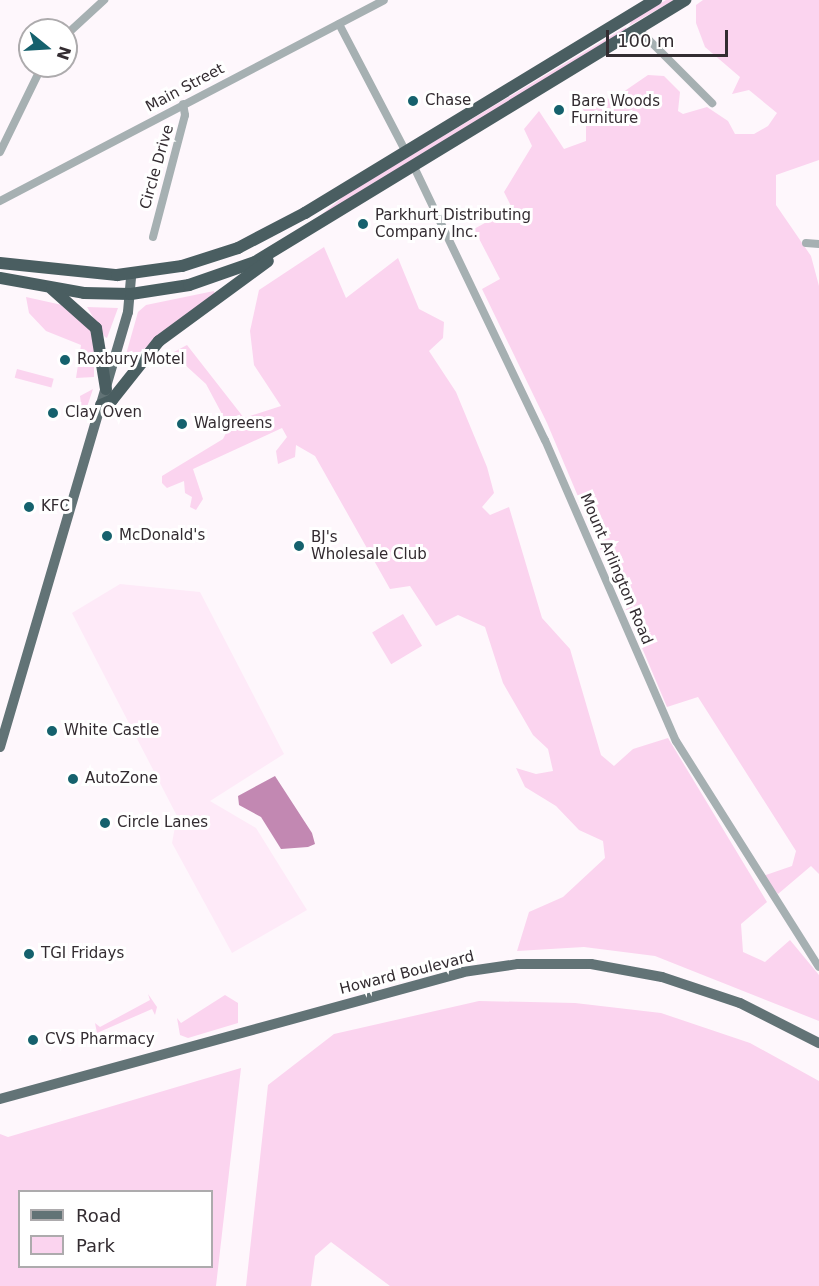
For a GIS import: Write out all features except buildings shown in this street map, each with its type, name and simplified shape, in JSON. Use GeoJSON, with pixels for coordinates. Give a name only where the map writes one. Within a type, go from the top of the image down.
{"type":"FeatureCollection","features":[{"type":"Feature","properties":{"kind":"highway"},"geometry":{"type":"LineString","coordinates":[[0,263],[66,274],[131,274],[196,263],[253,242],[656,0]]}},
{"type":"Feature","properties":{"kind":"highway"},"geometry":{"type":"LineString","coordinates":[[101,405],[112,400],[159,341],[283,249],[685,0]]}},
{"type":"Feature","properties":{"kind":"highway"},"geometry":{"type":"LineString","coordinates":[[0,278],[51,288],[131,294],[218,277],[283,249]]}},
{"type":"Feature","properties":{"kind":"highway"},"geometry":{"type":"LineString","coordinates":[[51,288],[96,328],[106,389]]}},
{"type":"Feature","properties":{"kind":"main road"},"geometry":{"type":"LineString","coordinates":[[0,747],[106,389],[131,294],[131,274]]}},
{"type":"Feature","properties":{"kind":"main road","name":"Howard Boulevard"},"geometry":{"type":"LineString","coordinates":[[0,1099],[463,972],[518,964],[591,964],[662,977],[740,1003],[819,1043]]}},
{"type":"Feature","properties":{"kind":"street"},"geometry":{"type":"LineString","coordinates":[[78,24],[104,0]]}},
{"type":"Feature","properties":{"kind":"street","name":"Main Street"},"geometry":{"type":"LineString","coordinates":[[0,201],[384,0]]}},
{"type":"Feature","properties":{"kind":"street"},"geometry":{"type":"LineString","coordinates":[[339,24],[406,152]]}},
{"type":"Feature","properties":{"kind":"street"},"geometry":{"type":"LineString","coordinates":[[638,29],[712,103]]}},
{"type":"Feature","properties":{"kind":"street"},"geometry":{"type":"LineString","coordinates":[[1,147],[36,78]]}},
{"type":"Feature","properties":{"kind":"street","name":"Circle Drive"},"geometry":{"type":"LineString","coordinates":[[153,237],[184,119],[183,104]]}},
{"type":"Feature","properties":{"kind":"street","name":"Mount Arlington Road"},"geometry":{"type":"LineString","coordinates":[[414,167],[545,440],[676,741],[819,968]]}},
{"type":"Feature","properties":{"kind":"street"},"geometry":{"type":"LineString","coordinates":[[806,243],[819,244]]}},
{"type":"Feature","properties":{"kind":"shaded area"},"geometry":{"type":"Polygon","coordinates":[[[120,584],[200,592],[284,754],[210,801],[256,828],[307,910],[232,953],[172,843],[177,816],[72,613],[120,584]]]}},
{"type":"Feature","properties":{"kind":"shaded area"},"geometry":{"type":"Polygon","coordinates":[[[275,776],[312,833],[315,844],[308,847],[281,849],[261,817],[239,805],[238,796],[275,776]]]}},
{"type":"Feature","properties":{"kind":"green space"},"geometry":{"type":"Polygon","coordinates":[[[666,0],[674,0],[629,26],[632,20],[666,0]]]}},
{"type":"Feature","properties":{"kind":"green space"},"geometry":{"type":"Polygon","coordinates":[[[703,0],[819,0],[819,160],[776,175],[776,205],[811,256],[819,286],[819,874],[811,866],[778,894],[763,876],[792,866],[796,851],[698,697],[667,707],[547,423],[482,289],[500,279],[474,229],[512,208],[504,192],[532,146],[524,129],[539,111],[564,149],[586,141],[586,115],[576,96],[613,99],[648,75],[664,76],[680,92],[678,111],[683,114],[707,107],[728,121],[735,134],[754,134],[768,126],[777,113],[749,90],[732,94],[740,77],[705,47],[696,23],[696,5],[703,0]]]}},
{"type":"Feature","properties":{"kind":"green space"},"geometry":{"type":"Polygon","coordinates":[[[626,27],[626,30],[311,223],[348,193],[626,27]]]}},
{"type":"Feature","properties":{"kind":"green space"},"geometry":{"type":"Polygon","coordinates":[[[324,247],[346,298],[398,258],[419,309],[444,322],[443,338],[429,351],[456,392],[487,467],[494,493],[482,507],[490,515],[509,507],[542,618],[570,649],[601,755],[614,766],[633,749],[668,738],[767,902],[741,924],[743,952],[765,962],[790,940],[819,975],[819,1021],[655,956],[584,947],[517,951],[529,912],[563,897],[605,858],[603,841],[579,830],[556,806],[525,787],[516,768],[536,774],[553,771],[548,749],[533,735],[503,683],[485,627],[458,615],[436,626],[410,586],[390,589],[315,456],[296,445],[295,457],[278,464],[276,451],[287,437],[282,428],[193,469],[203,499],[196,510],[190,507],[192,497],[185,493],[184,481],[167,488],[162,483],[162,476],[223,439],[229,427],[206,384],[172,353],[187,345],[244,418],[281,406],[254,365],[250,331],[259,290],[324,247]]]}},
{"type":"Feature","properties":{"kind":"green space"},"geometry":{"type":"Polygon","coordinates":[[[214,291],[215,295],[123,365],[138,312],[146,305],[214,291]]]}},
{"type":"Feature","properties":{"kind":"green space"},"geometry":{"type":"Polygon","coordinates":[[[26,297],[62,305],[94,333],[94,377],[76,378],[81,345],[46,331],[29,313],[26,297]]]}},
{"type":"Feature","properties":{"kind":"green space"},"geometry":{"type":"Polygon","coordinates":[[[87,307],[118,308],[107,338],[105,337],[87,307]]]}},
{"type":"Feature","properties":{"kind":"green space"},"geometry":{"type":"Polygon","coordinates":[[[17,369],[54,379],[51,388],[15,378],[17,369]]]}},
{"type":"Feature","properties":{"kind":"green space"},"geometry":{"type":"Polygon","coordinates":[[[93,389],[86,410],[82,411],[80,396],[93,389]]]}},
{"type":"Feature","properties":{"kind":"green space"},"geometry":{"type":"Polygon","coordinates":[[[403,614],[422,646],[391,664],[372,633],[403,614]]]}},
{"type":"Feature","properties":{"kind":"green space"},"geometry":{"type":"Polygon","coordinates":[[[148,994],[157,1007],[155,1015],[152,1009],[97,1033],[95,1023],[100,1027],[150,1000],[148,994]]]}},
{"type":"Feature","properties":{"kind":"green space"},"geometry":{"type":"Polygon","coordinates":[[[225,995],[238,1003],[238,1023],[188,1038],[180,1035],[177,1018],[181,1023],[225,995]]]}},
{"type":"Feature","properties":{"kind":"green space"},"geometry":{"type":"Polygon","coordinates":[[[479,1001],[575,1003],[661,1013],[750,1043],[819,1081],[819,1286],[390,1286],[331,1242],[315,1256],[311,1286],[246,1286],[268,1085],[334,1034],[479,1001]]]}},
{"type":"Feature","properties":{"kind":"green space"},"geometry":{"type":"Polygon","coordinates":[[[241,1068],[216,1286],[0,1286],[0,1134],[8,1137],[241,1068]]]}},
{"type":"Feature","properties":{"kind":"place","name":"Chase"},"geometry":{"type":"Point","coordinates":[413,101]}},
{"type":"Feature","properties":{"kind":"place","name":"Bare Woods Furniture"},"geometry":{"type":"Point","coordinates":[559,110]}},
{"type":"Feature","properties":{"kind":"place","name":"Parkhurt Distributing Company Inc."},"geometry":{"type":"Point","coordinates":[363,224]}},
{"type":"Feature","properties":{"kind":"place","name":"Roxbury Motel"},"geometry":{"type":"Point","coordinates":[65,360]}},
{"type":"Feature","properties":{"kind":"place","name":"Clay Oven"},"geometry":{"type":"Point","coordinates":[53,413]}},
{"type":"Feature","properties":{"kind":"place","name":"Walgreens"},"geometry":{"type":"Point","coordinates":[182,424]}},
{"type":"Feature","properties":{"kind":"place","name":"KFC"},"geometry":{"type":"Point","coordinates":[29,507]}},
{"type":"Feature","properties":{"kind":"place","name":"McDonald's"},"geometry":{"type":"Point","coordinates":[107,536]}},
{"type":"Feature","properties":{"kind":"place","name":"BJ's Wholesale Club"},"geometry":{"type":"Point","coordinates":[299,546]}},
{"type":"Feature","properties":{"kind":"place","name":"White Castle"},"geometry":{"type":"Point","coordinates":[52,731]}},
{"type":"Feature","properties":{"kind":"place","name":"AutoZone"},"geometry":{"type":"Point","coordinates":[73,779]}},
{"type":"Feature","properties":{"kind":"place","name":"Circle Lanes"},"geometry":{"type":"Point","coordinates":[105,823]}},
{"type":"Feature","properties":{"kind":"place","name":"TGI Fridays"},"geometry":{"type":"Point","coordinates":[29,954]}},
{"type":"Feature","properties":{"kind":"place","name":"CVS Pharmacy"},"geometry":{"type":"Point","coordinates":[33,1040]}}]}
